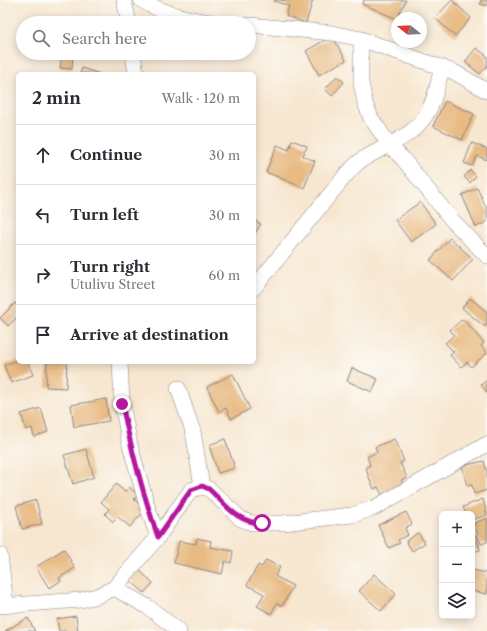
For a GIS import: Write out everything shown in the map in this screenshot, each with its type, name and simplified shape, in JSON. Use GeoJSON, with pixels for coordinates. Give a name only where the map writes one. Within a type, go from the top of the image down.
{"type":"FeatureCollection","features":[{"type":"Feature","properties":{"kind":"street"},"geometry":{"type":"LineString","coordinates":[[124,0],[127,16]]}},
{"type":"Feature","properties":{"kind":"street"},"geometry":{"type":"LineString","coordinates":[[141,0],[158,10],[179,16]]}},
{"type":"Feature","properties":{"kind":"street"},"geometry":{"type":"LineString","coordinates":[[256,27],[332,32],[361,39],[454,72],[487,91]]}},
{"type":"Feature","properties":{"kind":"street"},"geometry":{"type":"LineString","coordinates":[[361,39],[361,83],[365,103],[371,118],[390,146],[403,159],[452,220],[487,256]]}},
{"type":"Feature","properties":{"kind":"street"},"geometry":{"type":"LineString","coordinates":[[134,60],[136,72]]}},
{"type":"Feature","properties":{"kind":"street"},"geometry":{"type":"LineString","coordinates":[[256,286],[345,176],[362,160],[390,146],[418,126],[434,98],[442,68]]}},
{"type":"Feature","properties":{"kind":"street"},"geometry":{"type":"LineString","coordinates":[[120,364],[122,404],[130,445],[148,509],[158,537]]}},
{"type":"Feature","properties":{"kind":"street"},"geometry":{"type":"LineString","coordinates":[[178,388],[193,431],[202,486]]}},
{"type":"Feature","properties":{"kind":"street"},"geometry":{"type":"LineString","coordinates":[[0,555],[3,605],[81,600],[97,596],[114,588],[158,537],[191,490],[202,486],[209,489],[241,518],[252,523],[283,523],[352,515],[374,508],[487,444]]}},
{"type":"Feature","properties":{"kind":"street"},"geometry":{"type":"LineString","coordinates":[[114,588],[148,607],[179,631]]}},
{"type":"Feature","properties":{"kind":"building"},"geometry":{"type":"Polygon","coordinates":[[[313,0],[306,23],[286,16],[289,6],[274,1],[313,0]]]}},
{"type":"Feature","properties":{"kind":"building"},"geometry":{"type":"Polygon","coordinates":[[[364,0],[406,0],[400,12],[391,12],[391,16],[362,4],[364,0]]]}},
{"type":"Feature","properties":{"kind":"building"},"geometry":{"type":"Polygon","coordinates":[[[452,0],[471,18],[455,36],[435,18],[452,0]]]}},
{"type":"Feature","properties":{"kind":"building"},"geometry":{"type":"Polygon","coordinates":[[[481,0],[487,0],[487,6],[480,4],[481,0]]]}},
{"type":"Feature","properties":{"kind":"building"},"geometry":{"type":"Polygon","coordinates":[[[332,36],[346,60],[319,75],[306,51],[332,36]]]}},
{"type":"Feature","properties":{"kind":"building"},"geometry":{"type":"Polygon","coordinates":[[[476,48],[487,56],[487,66],[480,74],[465,62],[476,48]]]}},
{"type":"Feature","properties":{"kind":"building"},"geometry":{"type":"Polygon","coordinates":[[[61,60],[73,60],[72,69],[60,68],[61,60]]]}},
{"type":"Feature","properties":{"kind":"building"},"geometry":{"type":"Polygon","coordinates":[[[82,68],[94,72],[81,72],[82,68]]]}},
{"type":"Feature","properties":{"kind":"building"},"geometry":{"type":"Polygon","coordinates":[[[337,76],[344,82],[332,96],[325,89],[337,76]]]}},
{"type":"Feature","properties":{"kind":"building"},"geometry":{"type":"Polygon","coordinates":[[[445,101],[474,114],[462,140],[433,126],[445,101]]]}},
{"type":"Feature","properties":{"kind":"building"},"geometry":{"type":"Polygon","coordinates":[[[292,140],[307,146],[303,156],[315,161],[304,188],[266,172],[277,145],[289,150],[292,140]]]}},
{"type":"Feature","properties":{"kind":"building"},"geometry":{"type":"Polygon","coordinates":[[[472,143],[487,149],[487,160],[477,156],[472,166],[464,163],[472,143]]]}},
{"type":"Feature","properties":{"kind":"building"},"geometry":{"type":"Polygon","coordinates":[[[470,170],[476,176],[470,183],[464,177],[470,170]]]}},
{"type":"Feature","properties":{"kind":"building"},"geometry":{"type":"Polygon","coordinates":[[[477,188],[487,209],[487,222],[476,227],[462,195],[477,188]]]}},
{"type":"Feature","properties":{"kind":"building"},"geometry":{"type":"Polygon","coordinates":[[[420,202],[436,224],[411,242],[395,220],[420,202]]]}},
{"type":"Feature","properties":{"kind":"building"},"geometry":{"type":"Polygon","coordinates":[[[256,221],[261,224],[256,232],[256,221]]]}},
{"type":"Feature","properties":{"kind":"building"},"geometry":{"type":"Polygon","coordinates":[[[450,238],[473,259],[453,281],[430,260],[450,238]]]}},
{"type":"Feature","properties":{"kind":"building"},"geometry":{"type":"Polygon","coordinates":[[[470,298],[487,312],[487,324],[485,327],[462,308],[470,298]]]}},
{"type":"Feature","properties":{"kind":"building"},"geometry":{"type":"Polygon","coordinates":[[[15,303],[16,304],[16,318],[8,326],[0,318],[15,303]]]}},
{"type":"Feature","properties":{"kind":"building"},"geometry":{"type":"Polygon","coordinates":[[[463,319],[484,343],[481,346],[487,353],[471,367],[467,362],[461,367],[450,355],[454,352],[445,343],[454,335],[450,330],[463,319]]]}},
{"type":"Feature","properties":{"kind":"building"},"geometry":{"type":"Polygon","coordinates":[[[16,361],[16,364],[29,364],[33,375],[11,383],[4,365],[16,361]]]}},
{"type":"Feature","properties":{"kind":"building"},"geometry":{"type":"Polygon","coordinates":[[[47,364],[67,364],[66,388],[46,387],[47,364]]]}},
{"type":"Feature","properties":{"kind":"building"},"geometry":{"type":"Polygon","coordinates":[[[352,368],[378,379],[372,392],[347,381],[352,368]]]}},
{"type":"Feature","properties":{"kind":"building"},"geometry":{"type":"Polygon","coordinates":[[[233,374],[250,409],[231,419],[226,408],[219,412],[207,387],[233,374]]]}},
{"type":"Feature","properties":{"kind":"building"},"geometry":{"type":"Polygon","coordinates":[[[487,380],[487,393],[481,385],[487,380]]]}},
{"type":"Feature","properties":{"kind":"building"},"geometry":{"type":"Polygon","coordinates":[[[106,399],[109,421],[74,427],[71,405],[106,399]]]}},
{"type":"Feature","properties":{"kind":"building"},"geometry":{"type":"Polygon","coordinates":[[[41,408],[48,432],[34,437],[32,428],[26,430],[21,414],[41,408]]]}},
{"type":"Feature","properties":{"kind":"building"},"geometry":{"type":"Polygon","coordinates":[[[225,439],[235,468],[218,473],[209,445],[225,439]]]}},
{"type":"Feature","properties":{"kind":"building"},"geometry":{"type":"Polygon","coordinates":[[[394,439],[404,461],[400,463],[407,478],[401,480],[405,488],[382,495],[378,487],[374,489],[368,475],[366,467],[370,465],[367,457],[377,452],[375,447],[394,439]]]}},
{"type":"Feature","properties":{"kind":"building"},"geometry":{"type":"Polygon","coordinates":[[[86,449],[94,477],[73,484],[64,455],[86,449]]]}},
{"type":"Feature","properties":{"kind":"building"},"geometry":{"type":"Polygon","coordinates":[[[484,461],[487,473],[487,490],[474,494],[472,485],[467,486],[462,466],[484,461]]]}},
{"type":"Feature","properties":{"kind":"building"},"geometry":{"type":"Polygon","coordinates":[[[116,484],[125,492],[129,487],[138,495],[134,499],[145,510],[130,527],[118,517],[113,522],[105,514],[109,509],[101,502],[116,484]]]}},
{"type":"Feature","properties":{"kind":"building"},"geometry":{"type":"Polygon","coordinates":[[[483,499],[487,515],[475,519],[475,511],[465,511],[463,507],[483,499]]]}},
{"type":"Feature","properties":{"kind":"building"},"geometry":{"type":"Polygon","coordinates":[[[36,500],[42,524],[22,529],[16,506],[36,500]]]}},
{"type":"Feature","properties":{"kind":"building"},"geometry":{"type":"Polygon","coordinates":[[[406,512],[412,524],[405,528],[408,535],[398,540],[400,543],[389,548],[378,525],[406,512]]]}},
{"type":"Feature","properties":{"kind":"building"},"geometry":{"type":"Polygon","coordinates":[[[487,518],[487,542],[481,544],[475,523],[487,518]]]}},
{"type":"Feature","properties":{"kind":"building"},"geometry":{"type":"Polygon","coordinates":[[[418,533],[425,543],[412,551],[406,541],[418,533]]]}},
{"type":"Feature","properties":{"kind":"building"},"geometry":{"type":"Polygon","coordinates":[[[475,535],[480,550],[475,551],[475,547],[475,535]]]}},
{"type":"Feature","properties":{"kind":"building"},"geometry":{"type":"Polygon","coordinates":[[[197,538],[211,541],[210,547],[233,551],[231,563],[225,561],[222,574],[174,563],[179,541],[196,544],[197,538]]]}},
{"type":"Feature","properties":{"kind":"building"},"geometry":{"type":"Polygon","coordinates":[[[64,549],[75,568],[59,578],[61,581],[49,588],[36,567],[64,549]]]}},
{"type":"Feature","properties":{"kind":"building"},"geometry":{"type":"Polygon","coordinates":[[[266,560],[280,567],[275,576],[293,586],[282,606],[277,603],[271,614],[257,606],[264,594],[247,585],[258,565],[262,567],[266,560]]]}},
{"type":"Feature","properties":{"kind":"building"},"geometry":{"type":"Polygon","coordinates":[[[137,568],[153,583],[144,593],[128,578],[137,568]]]}},
{"type":"Feature","properties":{"kind":"building"},"geometry":{"type":"Polygon","coordinates":[[[475,571],[487,573],[487,594],[475,592],[475,571]]]}},
{"type":"Feature","properties":{"kind":"building"},"geometry":{"type":"Polygon","coordinates":[[[374,574],[396,594],[381,611],[359,591],[374,574]]]}},
{"type":"Feature","properties":{"kind":"building"},"geometry":{"type":"Polygon","coordinates":[[[76,616],[78,631],[59,631],[57,619],[76,616]]]}},
{"type":"Feature","properties":{"kind":"building"},"geometry":{"type":"Polygon","coordinates":[[[28,618],[35,631],[5,631],[28,618]]]}},
{"type":"Feature","properties":{"kind":"route"},"geometry":{"type":"LineString","coordinates":[[122,404],[130,445],[148,509],[158,537],[191,490],[202,486],[209,489],[229,510],[241,518],[252,523],[262,523]]}}]}
